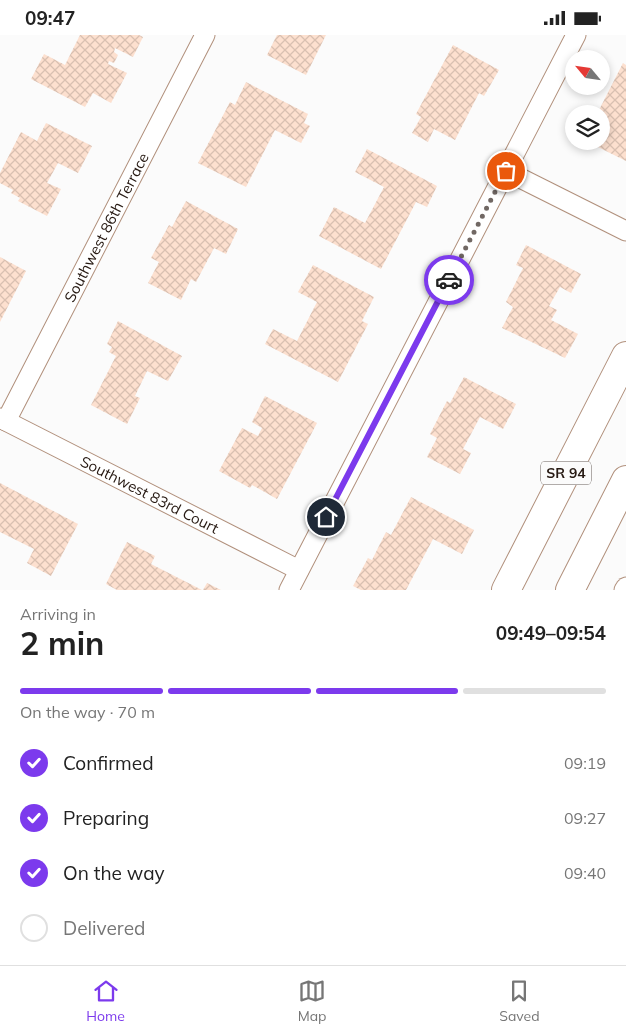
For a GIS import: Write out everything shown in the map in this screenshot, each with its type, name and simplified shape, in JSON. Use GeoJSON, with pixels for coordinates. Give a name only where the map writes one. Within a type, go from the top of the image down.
{"type":"FeatureCollection","features":[{"type":"Feature","properties":{"kind":"main road","name":"SR 94"},"geometry":{"type":"LineString","coordinates":[[506,590],[626,356]]}},
{"type":"Feature","properties":{"kind":"main road"},"geometry":{"type":"LineString","coordinates":[[570,590],[626,480]]}},
{"type":"Feature","properties":{"kind":"street","name":"Southwest 86th Terrace"},"geometry":{"type":"LineString","coordinates":[[3,419],[205,35]]}},
{"type":"Feature","properties":{"kind":"street"},"geometry":{"type":"LineString","coordinates":[[289,590],[576,35]]}},
{"type":"Feature","properties":{"kind":"street"},"geometry":{"type":"LineString","coordinates":[[506,171],[626,231]]}},
{"type":"Feature","properties":{"kind":"street","name":"Southwest 83rd Court"},"geometry":{"type":"LineString","coordinates":[[3,419],[299,570]]}},
{"type":"Feature","properties":{"kind":"building"},"geometry":{"type":"Polygon","coordinates":[[[80,35],[139,35],[143,37],[133,57],[115,48],[114,52],[118,55],[114,63],[109,61],[108,64],[127,73],[111,103],[93,93],[85,107],[31,79],[44,54],[65,65],[80,35]]]}},
{"type":"Feature","properties":{"kind":"building"},"geometry":{"type":"Polygon","coordinates":[[[277,35],[326,35],[306,75],[267,55],[277,35]]]}},
{"type":"Feature","properties":{"kind":"building"},"geometry":{"type":"Polygon","coordinates":[[[453,45],[499,70],[484,96],[479,93],[455,140],[434,129],[428,142],[412,133],[421,117],[416,114],[453,45]]]}},
{"type":"Feature","properties":{"kind":"building"},"geometry":{"type":"Polygon","coordinates":[[[623,63],[626,65],[626,161],[604,150],[610,150],[610,105],[602,105],[607,95],[610,95],[610,88],[623,63]]]}},
{"type":"Feature","properties":{"kind":"building"},"geometry":{"type":"Polygon","coordinates":[[[246,82],[308,114],[304,123],[310,126],[301,143],[275,130],[246,187],[198,163],[230,102],[235,105],[246,82]]]}},
{"type":"Feature","properties":{"kind":"building"},"geometry":{"type":"Polygon","coordinates":[[[46,123],[92,146],[78,173],[58,163],[47,183],[61,189],[47,216],[18,201],[20,198],[11,193],[13,190],[0,183],[0,173],[21,132],[37,141],[46,123]]]}},
{"type":"Feature","properties":{"kind":"building"},"geometry":{"type":"Polygon","coordinates":[[[367,149],[437,186],[427,207],[416,202],[381,269],[319,236],[334,207],[365,223],[384,187],[355,172],[367,149]]]}},
{"type":"Feature","properties":{"kind":"building"},"geometry":{"type":"Polygon","coordinates":[[[186,201],[238,229],[226,254],[214,248],[196,282],[191,279],[181,300],[148,283],[159,262],[151,258],[169,225],[172,227],[186,201]]]}},
{"type":"Feature","properties":{"kind":"building"},"geometry":{"type":"Polygon","coordinates":[[[526,245],[581,274],[571,293],[560,287],[549,306],[557,310],[551,320],[578,334],[565,358],[502,328],[513,307],[506,302],[523,268],[516,265],[526,245]]]}},
{"type":"Feature","properties":{"kind":"building"},"geometry":{"type":"Polygon","coordinates":[[[0,257],[26,271],[0,322],[0,257]]]}},
{"type":"Feature","properties":{"kind":"building"},"geometry":{"type":"Polygon","coordinates":[[[313,265],[374,297],[362,321],[368,324],[338,382],[265,344],[273,329],[297,341],[317,302],[298,292],[313,265]]]}},
{"type":"Feature","properties":{"kind":"building"},"geometry":{"type":"Polygon","coordinates":[[[118,321],[182,356],[168,381],[147,371],[135,396],[140,398],[127,424],[91,405],[116,356],[109,352],[112,347],[107,344],[118,321]]]}},
{"type":"Feature","properties":{"kind":"building"},"geometry":{"type":"Polygon","coordinates":[[[464,377],[516,404],[503,429],[480,417],[463,449],[471,453],[460,474],[427,457],[437,438],[430,434],[447,401],[450,403],[464,377]]]}},
{"type":"Feature","properties":{"kind":"building"},"geometry":{"type":"Polygon","coordinates":[[[265,396],[317,423],[277,499],[252,485],[250,488],[219,471],[242,428],[258,436],[262,428],[252,422],[265,396]]]}},
{"type":"Feature","properties":{"kind":"building"},"geometry":{"type":"Polygon","coordinates":[[[0,483],[78,524],[51,576],[27,563],[34,549],[0,532],[0,483]]]}},
{"type":"Feature","properties":{"kind":"building"},"geometry":{"type":"Polygon","coordinates":[[[411,497],[474,530],[462,554],[433,539],[406,590],[361,590],[353,586],[368,558],[372,560],[386,532],[391,535],[411,497]]]}},
{"type":"Feature","properties":{"kind":"building"},"geometry":{"type":"Polygon","coordinates":[[[127,542],[155,556],[151,564],[202,590],[117,590],[106,584],[127,542]]]}},
{"type":"Feature","properties":{"kind":"building"},"geometry":{"type":"Polygon","coordinates":[[[207,583],[221,590],[203,590],[207,583]]]}},
{"type":"Feature","properties":{"kind":"way so far"},"geometry":{"type":"LineString","coordinates":[[449,280],[506,171]]}},
{"type":"Feature","properties":{"kind":"route"},"geometry":{"type":"LineString","coordinates":[[326,517],[449,280]]}}]}
